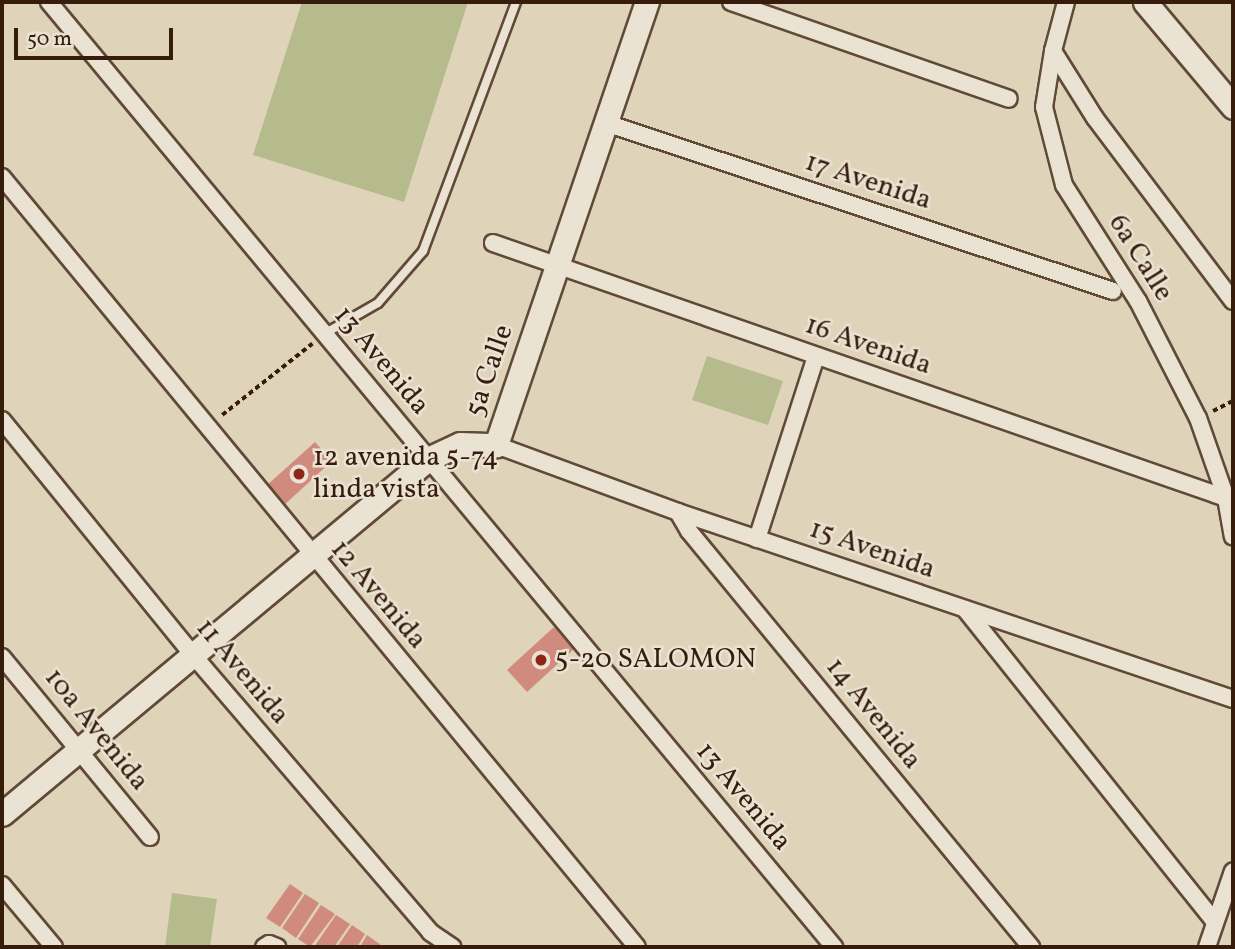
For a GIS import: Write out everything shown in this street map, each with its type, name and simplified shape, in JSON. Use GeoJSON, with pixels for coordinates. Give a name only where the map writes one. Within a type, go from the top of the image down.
{"type":"FeatureCollection","features":[{"type":"Feature","properties":{"kind":"street","name":"13 Avenida"},"geometry":{"type":"LineString","coordinates":[[48,2],[834,947]]}},
{"type":"Feature","properties":{"kind":"street","name":"5a Calle"},"geometry":{"type":"LineString","coordinates":[[2,814],[428,459],[460,444],[496,445],[647,2]]}},
{"type":"Feature","properties":{"kind":"street"},"geometry":{"type":"LineString","coordinates":[[731,2],[1009,99]]}},
{"type":"Feature","properties":{"kind":"street","name":"6a Calle"},"geometry":{"type":"LineString","coordinates":[[1066,2],[1044,107],[1064,185],[1139,301],[1198,418],[1226,498],[1233,536]]}},
{"type":"Feature","properties":{"kind":"street"},"geometry":{"type":"LineString","coordinates":[[1145,2],[1233,107]]}},
{"type":"Feature","properties":{"kind":"street"},"geometry":{"type":"LineString","coordinates":[[1054,51],[1095,118],[1233,300]]}},
{"type":"Feature","properties":{"kind":"street","name":"17 Avenida"},"geometry":{"type":"LineString","coordinates":[[606,123],[1113,291]]}},
{"type":"Feature","properties":{"kind":"street","name":"12 Avenida"},"geometry":{"type":"LineString","coordinates":[[2,177],[206,428],[637,947]]}},
{"type":"Feature","properties":{"kind":"street","name":"16 Avenida"},"geometry":{"type":"LineString","coordinates":[[493,243],[1226,498]]}},
{"type":"Feature","properties":{"kind":"street"},"geometry":{"type":"LineString","coordinates":[[757,538],[816,356]]}},
{"type":"Feature","properties":{"kind":"street","name":"11 Avenida"},"geometry":{"type":"LineString","coordinates":[[2,420],[193,655],[430,932],[453,947]]}},
{"type":"Feature","properties":{"kind":"street","name":"15 Avenida"},"geometry":{"type":"LineString","coordinates":[[496,445],[678,512],[1233,699]]}},
{"type":"Feature","properties":{"kind":"street","name":"14 Avenida"},"geometry":{"type":"LineString","coordinates":[[678,512],[689,531],[1031,947]]}},
{"type":"Feature","properties":{"kind":"street"},"geometry":{"type":"LineString","coordinates":[[965,609],[1214,921]]}},
{"type":"Feature","properties":{"kind":"street","name":"10a Avenida"},"geometry":{"type":"LineString","coordinates":[[2,657],[150,837]]}},
{"type":"Feature","properties":{"kind":"street"},"geometry":{"type":"LineString","coordinates":[[1207,947],[1233,871]]}},
{"type":"Feature","properties":{"kind":"street"},"geometry":{"type":"LineString","coordinates":[[2,885],[54,947]]}},
{"type":"Feature","properties":{"kind":"lane"},"geometry":{"type":"LineString","coordinates":[[324,334],[378,303],[423,251],[516,2]]}},
{"type":"Feature","properties":{"kind":"path"},"geometry":{"type":"LineString","coordinates":[[206,428],[324,334]]}},
{"type":"Feature","properties":{"kind":"green space"},"geometry":{"type":"Polygon","coordinates":[[[302,2],[468,2],[404,202],[253,155],[302,2]]]}},
{"type":"Feature","properties":{"kind":"green space"},"geometry":{"type":"Polygon","coordinates":[[[707,356],[783,381],[768,425],[692,400],[707,356]]]}},
{"type":"Feature","properties":{"kind":"green space"},"geometry":{"type":"Polygon","coordinates":[[[172,893],[217,899],[210,947],[165,947],[172,893]]]}},
{"type":"Feature","properties":{"kind":"building","name":"12 avenida 5-74 linda vista"},"geometry":{"type":"Polygon","coordinates":[[[315,442],[332,461],[282,507],[265,487],[315,442]]]}},
{"type":"Feature","properties":{"kind":"building","name":"5-20 SALOMON"},"geometry":{"type":"Polygon","coordinates":[[[554,627],[574,649],[527,692],[507,670],[554,627]]]}},
{"type":"Feature","properties":{"kind":"building"},"geometry":{"type":"Polygon","coordinates":[[[290,884],[303,893],[280,927],[266,918],[290,884]]]}},
{"type":"Feature","properties":{"kind":"building"},"geometry":{"type":"Polygon","coordinates":[[[305,894],[319,903],[296,938],[282,928],[305,894]]]}},
{"type":"Feature","properties":{"kind":"building"},"geometry":{"type":"Polygon","coordinates":[[[321,905],[335,914],[310,947],[298,939],[321,905]]]}},
{"type":"Feature","properties":{"kind":"building"},"geometry":{"type":"Polygon","coordinates":[[[336,915],[350,924],[334,947],[314,947],[336,915]]]}},
{"type":"Feature","properties":{"kind":"building"},"geometry":{"type":"Polygon","coordinates":[[[352,925],[365,934],[357,947],[337,947],[352,925]]]}},
{"type":"Feature","properties":{"kind":"building"},"geometry":{"type":"Polygon","coordinates":[[[367,935],[381,945],[360,947],[367,935]]]}},
{"type":"Feature","properties":{"kind":"place","name":"12 avenida 5-74 linda vista"},"geometry":{"type":"Point","coordinates":[299,474]}},
{"type":"Feature","properties":{"kind":"place","name":"5-20 SALOMON"},"geometry":{"type":"Point","coordinates":[541,660]}}]}
